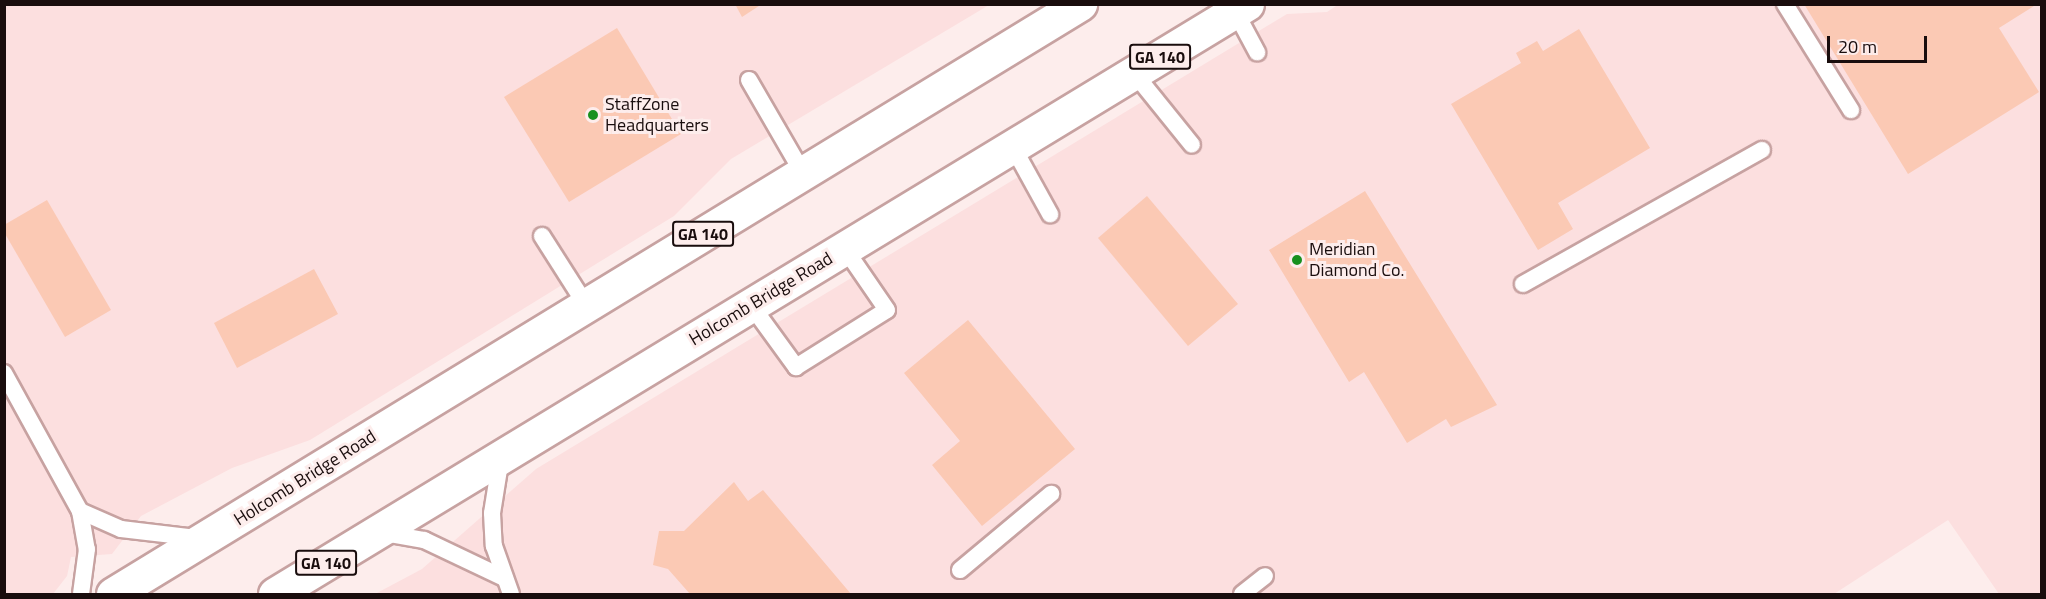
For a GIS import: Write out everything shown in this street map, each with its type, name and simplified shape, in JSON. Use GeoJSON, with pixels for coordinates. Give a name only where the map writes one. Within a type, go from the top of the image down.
{"type":"FeatureCollection","features":[{"type":"Feature","properties":{"kind":"main road","name":"Holcomb Bridge Road"},"geometry":{"type":"LineString","coordinates":[[113,594],[1080,4]]}},
{"type":"Feature","properties":{"kind":"main road","name":"Holcomb Bridge Road"},"geometry":{"type":"LineString","coordinates":[[275,594],[502,453],[845,249],[1241,8]]}},
{"type":"Feature","properties":{"kind":"lane"},"geometry":{"type":"LineString","coordinates":[[1785,4],[1851,111]]}},
{"type":"Feature","properties":{"kind":"lane"},"geometry":{"type":"LineString","coordinates":[[1241,8],[1257,52]]}},
{"type":"Feature","properties":{"kind":"lane"},"geometry":{"type":"LineString","coordinates":[[1134,73],[1192,145]]}},
{"type":"Feature","properties":{"kind":"lane"},"geometry":{"type":"LineString","coordinates":[[748,80],[803,173]]}},
{"type":"Feature","properties":{"kind":"lane"},"geometry":{"type":"LineString","coordinates":[[1013,147],[1050,214]]}},
{"type":"Feature","properties":{"kind":"lane"},"geometry":{"type":"LineString","coordinates":[[1523,284],[1762,150]]}},
{"type":"Feature","properties":{"kind":"lane"},"geometry":{"type":"LineString","coordinates":[[542,236],[586,305]]}},
{"type":"Feature","properties":{"kind":"lane"},"geometry":{"type":"LineString","coordinates":[[751,305],[796,367],[887,310],[845,249]]}},
{"type":"Feature","properties":{"kind":"lane"},"geometry":{"type":"LineString","coordinates":[[4,374],[80,511],[87,549],[81,594]]}},
{"type":"Feature","properties":{"kind":"lane"},"geometry":{"type":"LineString","coordinates":[[502,453],[492,513],[504,578],[511,594]]}},
{"type":"Feature","properties":{"kind":"lane"},"geometry":{"type":"LineString","coordinates":[[960,570],[1051,494]]}},
{"type":"Feature","properties":{"kind":"lane"},"geometry":{"type":"LineString","coordinates":[[80,511],[121,529],[208,538]]}},
{"type":"Feature","properties":{"kind":"lane"},"geometry":{"type":"LineString","coordinates":[[378,532],[424,540],[504,578]]}},
{"type":"Feature","properties":{"kind":"lane"},"geometry":{"type":"LineString","coordinates":[[1242,594],[1265,576]]}},
{"type":"Feature","properties":{"kind":"shaded area"},"geometry":{"type":"Polygon","coordinates":[[[1339,4],[2041,5],[2041,594],[1999,594],[1948,520],[1834,594],[375,594],[422,569],[536,469],[1287,14],[1327,12],[1339,4]]]}},
{"type":"Feature","properties":{"kind":"shaded area"},"geometry":{"type":"Polygon","coordinates":[[[4,5],[989,5],[731,159],[674,216],[310,440],[232,468],[141,516],[112,554],[71,557],[67,576],[53,594],[5,594],[4,5]]]}},
{"type":"Feature","properties":{"kind":"building"},"geometry":{"type":"Polygon","coordinates":[[[735,4],[762,4],[742,17],[735,4]]]}},
{"type":"Feature","properties":{"kind":"building"},"geometry":{"type":"Polygon","coordinates":[[[1804,4],[2037,4],[1999,28],[2039,92],[1908,174],[1804,4]]]}},
{"type":"Feature","properties":{"kind":"building","name":"StaffZone Headquarters"},"geometry":{"type":"Polygon","coordinates":[[[617,28],[681,134],[569,202],[504,97],[617,28]]]}},
{"type":"Feature","properties":{"kind":"building"},"geometry":{"type":"Polygon","coordinates":[[[1579,29],[1650,148],[1558,203],[1573,229],[1538,250],[1451,104],[1521,63],[1516,53],[1537,41],[1543,51],[1579,29]]]}},
{"type":"Feature","properties":{"kind":"building"},"geometry":{"type":"Polygon","coordinates":[[[1365,191],[1497,405],[1451,427],[1446,419],[1407,443],[1364,372],[1349,382],[1269,250],[1365,191]]]}},
{"type":"Feature","properties":{"kind":"building"},"geometry":{"type":"Polygon","coordinates":[[[1147,196],[1238,304],[1188,346],[1098,238],[1147,196]]]}},
{"type":"Feature","properties":{"kind":"building"},"geometry":{"type":"Polygon","coordinates":[[[47,200],[111,310],[65,337],[4,232],[4,225],[47,200]]]}},
{"type":"Feature","properties":{"kind":"building"},"geometry":{"type":"Polygon","coordinates":[[[314,269],[338,314],[237,368],[214,323],[314,269]]]}},
{"type":"Feature","properties":{"kind":"building"},"geometry":{"type":"Polygon","coordinates":[[[968,320],[1075,449],[982,526],[932,465],[960,441],[904,373],[968,320]]]}},
{"type":"Feature","properties":{"kind":"building"},"geometry":{"type":"Polygon","coordinates":[[[734,482],[748,501],[763,490],[851,594],[690,594],[668,569],[653,565],[659,531],[684,531],[734,482]]]}},
{"type":"Feature","properties":{"kind":"place","name":"StaffZone Headquarters"},"geometry":{"type":"Point","coordinates":[593,115]}},
{"type":"Feature","properties":{"kind":"place","name":"Meridian Diamond Co."},"geometry":{"type":"Point","coordinates":[1297,260]}}]}
